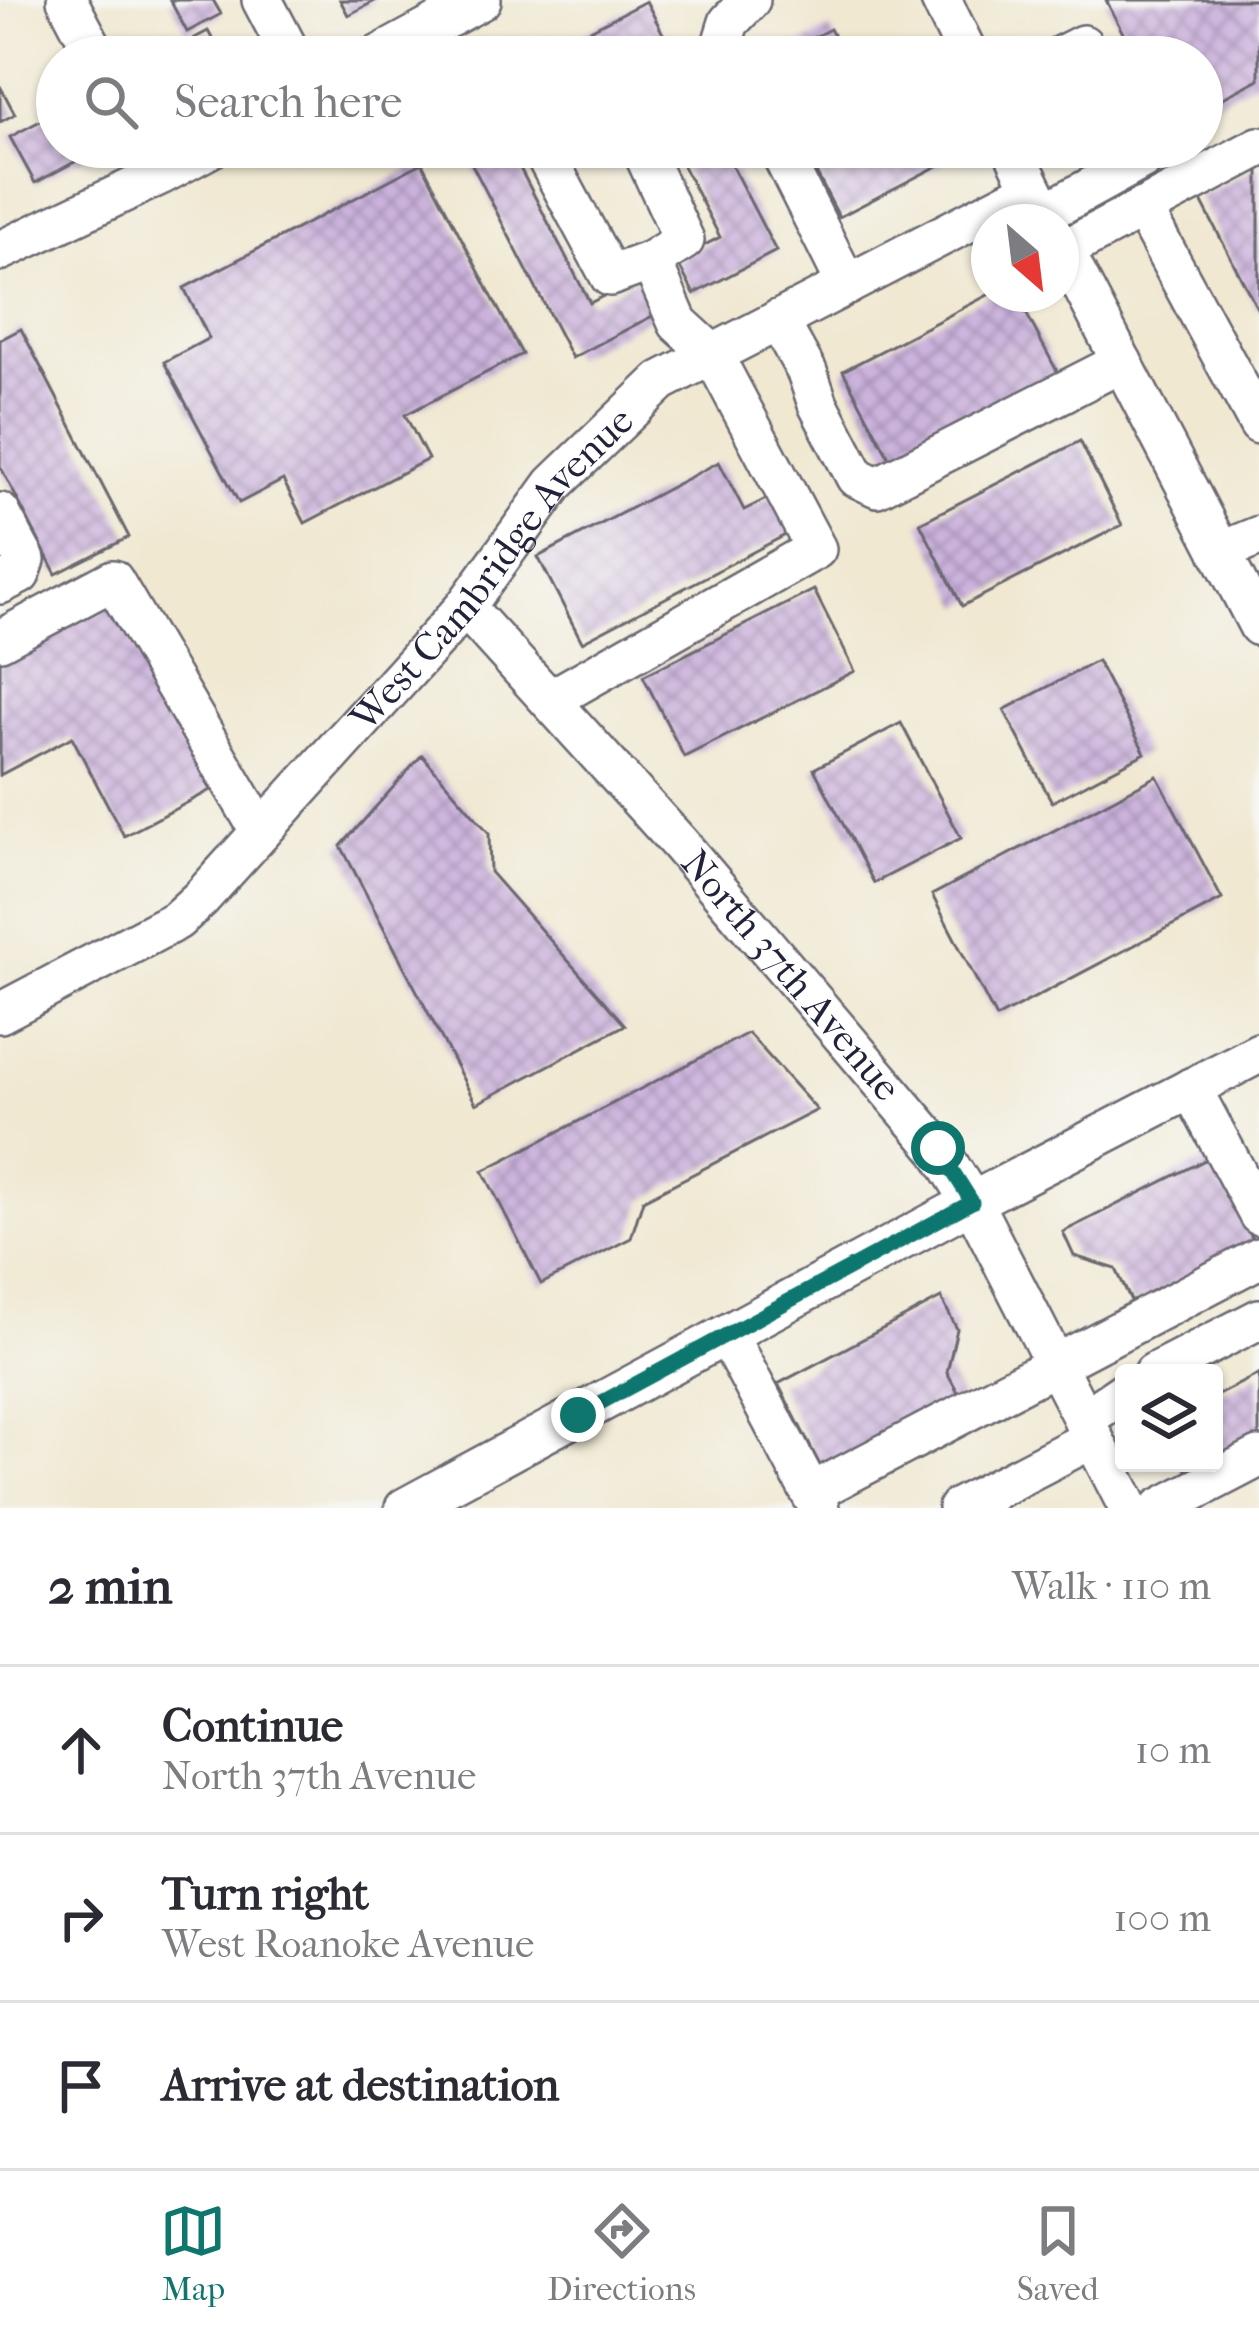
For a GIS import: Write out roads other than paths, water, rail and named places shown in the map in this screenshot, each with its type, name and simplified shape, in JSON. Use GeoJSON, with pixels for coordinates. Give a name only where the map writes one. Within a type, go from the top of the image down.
{"type":"FeatureCollection","features":[{"type":"Feature","properties":{"kind":"street"},"geometry":{"type":"LineString","coordinates":[[67,0],[86,36]]}},
{"type":"Feature","properties":{"kind":"street"},"geometry":{"type":"LineString","coordinates":[[262,0],[281,36]]}},
{"type":"Feature","properties":{"kind":"street"},"geometry":{"type":"LineString","coordinates":[[725,36],[729,22],[750,0]]}},
{"type":"Feature","properties":{"kind":"street"},"geometry":{"type":"LineString","coordinates":[[941,0],[959,36]]}},
{"type":"Feature","properties":{"kind":"street"},"geometry":{"type":"LineString","coordinates":[[413,36],[473,2]]}},
{"type":"Feature","properties":{"kind":"street"},"geometry":{"type":"LineString","coordinates":[[1223,166],[1259,147]]}},
{"type":"Feature","properties":{"kind":"street"},"geometry":{"type":"LineString","coordinates":[[0,251],[140,168]]}},
{"type":"Feature","properties":{"kind":"street"},"geometry":{"type":"LineString","coordinates":[[552,168],[610,276],[651,261],[684,241],[651,168]]}},
{"type":"Feature","properties":{"kind":"street"},"geometry":{"type":"LineString","coordinates":[[788,168],[847,285]]}},
{"type":"Feature","properties":{"kind":"street"},"geometry":{"type":"LineString","coordinates":[[1022,168],[1040,204]]}},
{"type":"Feature","properties":{"kind":"street"},"geometry":{"type":"LineString","coordinates":[[1079,204],[1130,168]]}},
{"type":"Feature","properties":{"kind":"street"},"geometry":{"type":"LineString","coordinates":[[1079,219],[1142,208],[1219,168]]}},
{"type":"Feature","properties":{"kind":"street"},"geometry":{"type":"LineString","coordinates":[[1142,208],[1259,424]]}},
{"type":"Feature","properties":{"kind":"street","name":"West Cambridge Avenue"},"geometry":{"type":"LineString","coordinates":[[0,1013],[176,920],[201,898],[465,607],[554,484],[661,381],[847,285],[971,248]]}},
{"type":"Feature","properties":{"kind":"street"},"geometry":{"type":"LineString","coordinates":[[550,700],[816,549],[712,355],[678,323],[651,261]]}},
{"type":"Feature","properties":{"kind":"street"},"geometry":{"type":"LineString","coordinates":[[1079,280],[1258,620]]}},
{"type":"Feature","properties":{"kind":"street"},"geometry":{"type":"LineString","coordinates":[[778,320],[856,477],[877,487],[1122,362]]}},
{"type":"Feature","properties":{"kind":"street"},"geometry":{"type":"LineString","coordinates":[[0,513],[26,560],[20,574],[0,584]]}},
{"type":"Feature","properties":{"kind":"street"},"geometry":{"type":"LineString","coordinates":[[1220,552],[1259,536]]}},
{"type":"Feature","properties":{"kind":"street"},"geometry":{"type":"LineString","coordinates":[[0,640],[113,580],[261,832]]}},
{"type":"Feature","properties":{"kind":"street","name":"North 37th Avenue"},"geometry":{"type":"LineString","coordinates":[[465,607],[680,843],[938,1148],[972,1202],[1129,1508]]}},
{"type":"Feature","properties":{"kind":"street"},"geometry":{"type":"LineString","coordinates":[[405,1508],[972,1202],[1257,1058]]}},
{"type":"Feature","properties":{"kind":"street"},"geometry":{"type":"LineString","coordinates":[[1191,1088],[1259,1215]]}},
{"type":"Feature","properties":{"kind":"street"},"geometry":{"type":"LineString","coordinates":[[727,1335],[815,1501],[1055,1365],[1259,1258]]}},
{"type":"Feature","properties":{"kind":"street"},"geometry":{"type":"LineString","coordinates":[[1172,1364],[1259,1319]]}},
{"type":"Feature","properties":{"kind":"street"},"geometry":{"type":"LineString","coordinates":[[958,1508],[1088,1429],[1115,1401]]}},
{"type":"Feature","properties":{"kind":"street"},"geometry":{"type":"LineString","coordinates":[[1161,1508],[1259,1457]]}}]}
